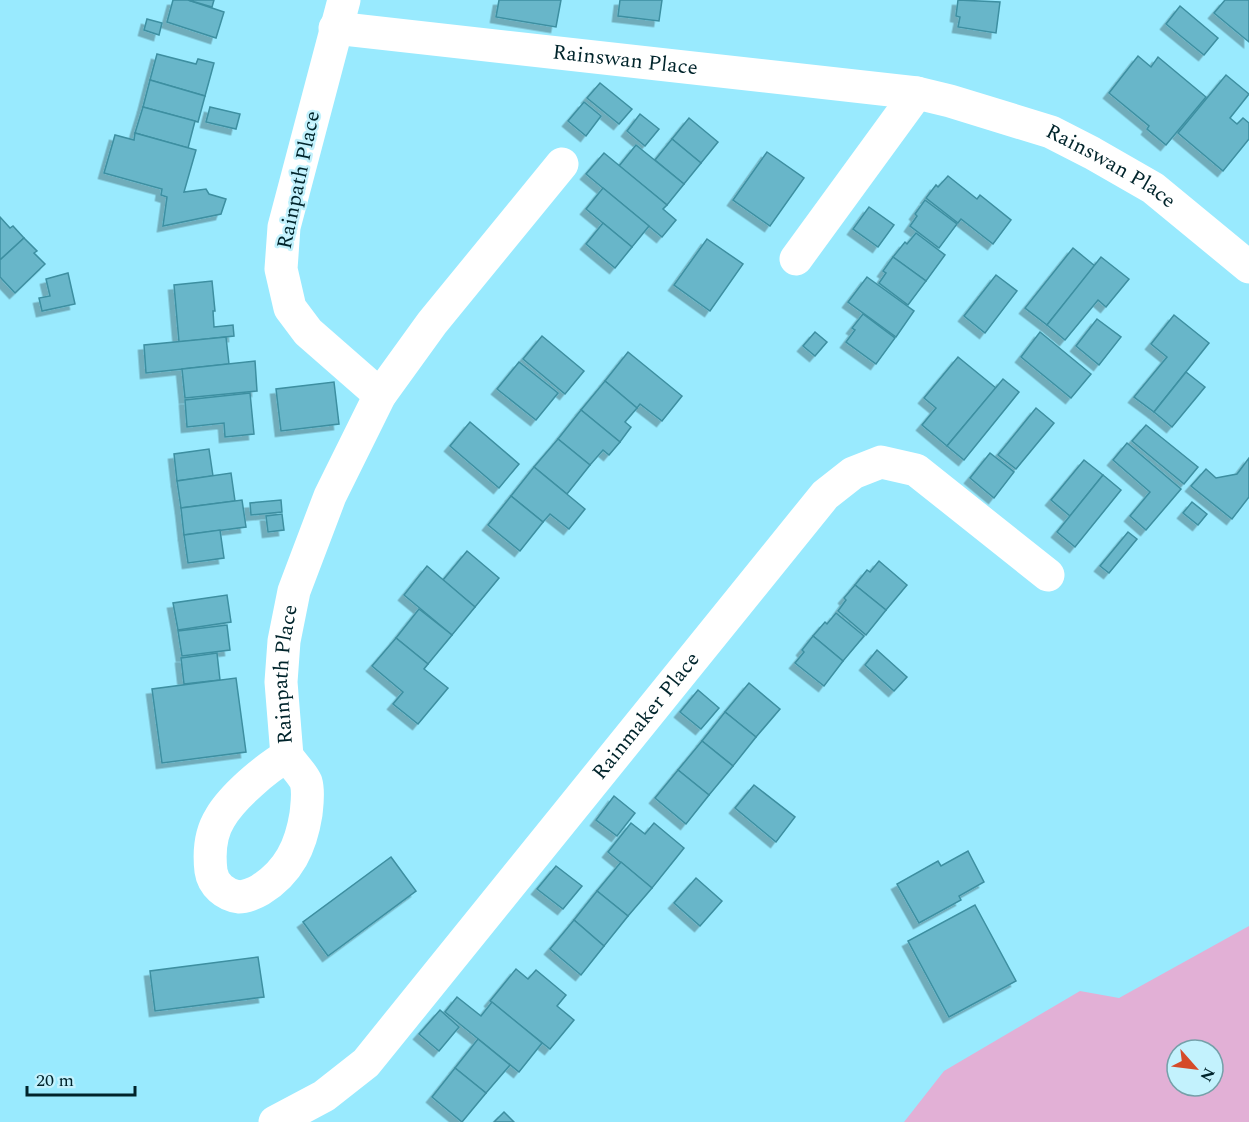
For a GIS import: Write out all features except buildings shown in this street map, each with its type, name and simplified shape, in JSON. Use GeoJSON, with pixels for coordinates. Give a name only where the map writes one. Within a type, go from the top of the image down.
{"type":"FeatureCollection","features":[{"type":"Feature","properties":{"kind":"street","name":"Rainswan Place"},"geometry":{"type":"LineString","coordinates":[[339,14],[916,93],[950,100],[1051,132],[1092,153],[1153,188],[1249,267]]}},
{"type":"Feature","properties":{"kind":"street","name":"Rainpath Place"},"geometry":{"type":"LineString","coordinates":[[339,14],[284,227],[281,269],[290,308],[308,332],[380,396]]}},
{"type":"Feature","properties":{"kind":"street"},"geometry":{"type":"LineString","coordinates":[[796,259],[916,93]]}},
{"type":"Feature","properties":{"kind":"street","name":"Rainpath Place"},"geometry":{"type":"LineString","coordinates":[[287,756],[281,682],[284,641],[294,591],[330,496],[380,396],[432,323],[562,164]]}},
{"type":"Feature","properties":{"kind":"street","name":"Rainmaker Place"},"geometry":{"type":"LineString","coordinates":[[275,1122],[324,1096],[366,1063],[825,495],[853,473],[882,462],[916,471],[1048,575]]}},
{"type":"Feature","properties":{"kind":"shaded area"},"geometry":{"type":"Polygon","coordinates":[[[1249,926],[1249,1122],[904,1122],[944,1071],[1080,991],[1119,998],[1249,926]]]}}]}
